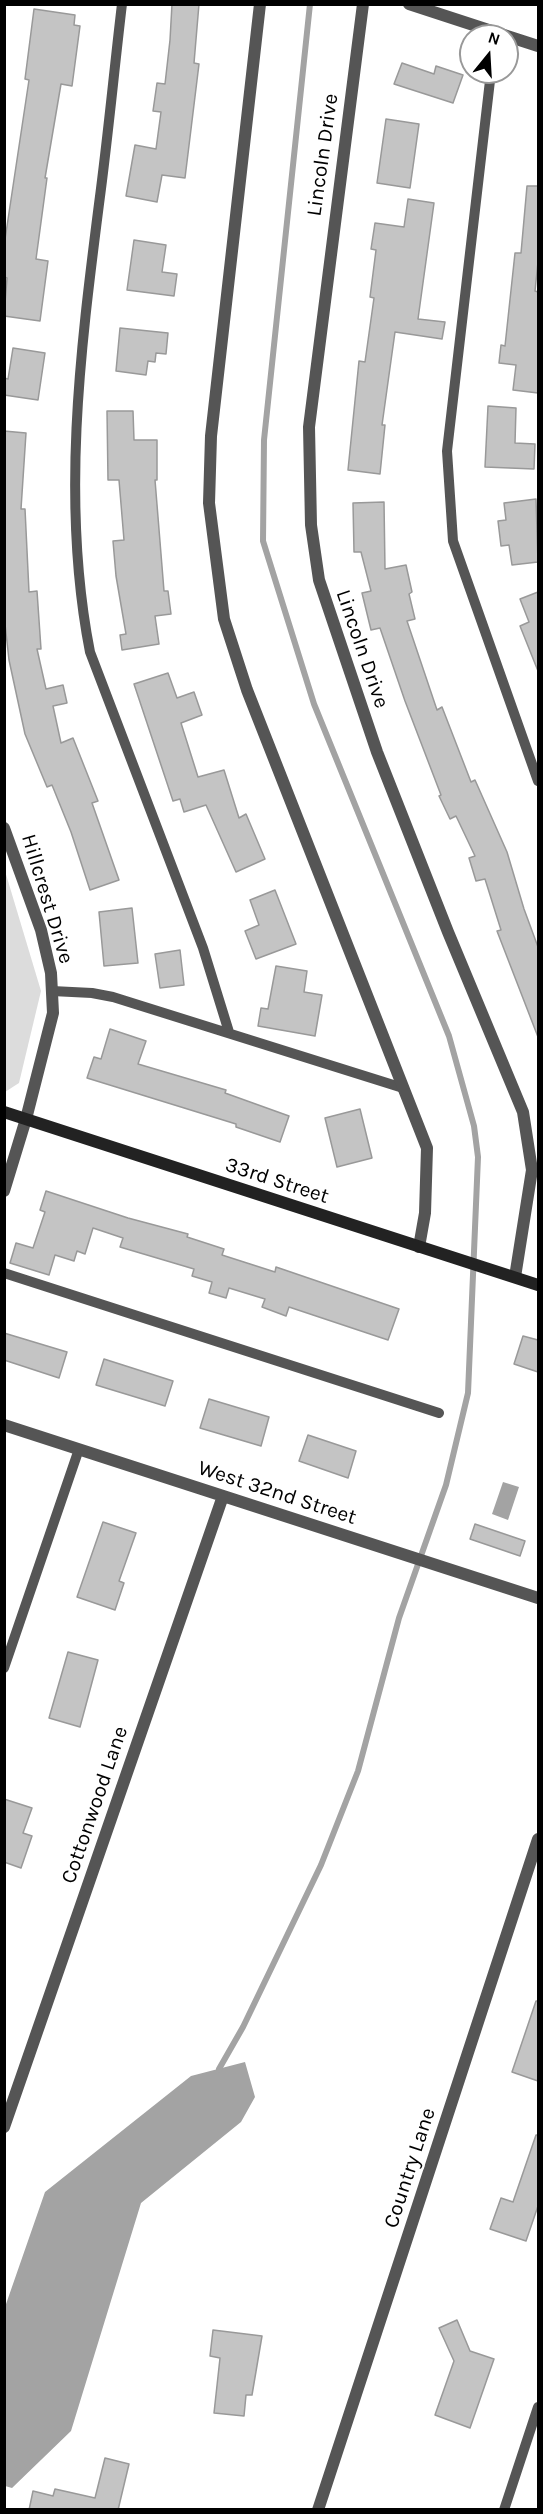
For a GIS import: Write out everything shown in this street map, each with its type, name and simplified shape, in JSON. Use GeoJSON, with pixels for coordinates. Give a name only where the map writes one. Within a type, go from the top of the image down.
{"type":"FeatureCollection","features":[{"type":"Feature","properties":{"kind":"street"},"geometry":{"type":"LineString","coordinates":[[260,4],[235,206],[211,436],[209,503],[218,578],[224,619],[247,690],[427,1148],[425,1213],[419,1247]]}},
{"type":"Feature","properties":{"kind":"street","name":"Lincoln Drive"},"geometry":{"type":"LineString","coordinates":[[363,4],[309,427],[311,525],[319,580],[377,752],[448,932],[523,1112],[532,1170],[515,1277]]}},
{"type":"Feature","properties":{"kind":"street"},"geometry":{"type":"LineString","coordinates":[[409,4],[468,24]]}},
{"type":"Feature","properties":{"kind":"street"},"geometry":{"type":"LineString","coordinates":[[519,38],[537,42]]}},
{"type":"Feature","properties":{"kind":"street","name":"Hillcrest Drive"},"geometry":{"type":"LineString","coordinates":[[4,828],[41,930],[51,973],[53,1013],[26,1119],[4,1191]]}},
{"type":"Feature","properties":{"kind":"street","name":"33rd Street"},"geometry":{"type":"LineString","coordinates":[[4,1112],[538,1285]]}},
{"type":"Feature","properties":{"kind":"street","name":"West 32nd Street"},"geometry":{"type":"LineString","coordinates":[[4,1425],[538,1598]]}},
{"type":"Feature","properties":{"kind":"street","name":"Cottonwood Lane"},"geometry":{"type":"LineString","coordinates":[[4,2127],[223,1496]]}},
{"type":"Feature","properties":{"kind":"street","name":"Country Lane"},"geometry":{"type":"LineString","coordinates":[[318,2510],[538,1839]]}},
{"type":"Feature","properties":{"kind":"lane"},"geometry":{"type":"LineString","coordinates":[[122,4],[109,126],[82,332],[75,437],[82,609],[90,652],[203,948],[229,1032]]}},
{"type":"Feature","properties":{"kind":"lane"},"geometry":{"type":"LineString","coordinates":[[490,84],[447,451],[453,541],[538,781]]}},
{"type":"Feature","properties":{"kind":"lane"},"geometry":{"type":"LineString","coordinates":[[52,991],[103,995],[229,1032],[403,1088]]}},
{"type":"Feature","properties":{"kind":"lane"},"geometry":{"type":"LineString","coordinates":[[4,1273],[439,1413]]}},
{"type":"Feature","properties":{"kind":"lane"},"geometry":{"type":"LineString","coordinates":[[4,1668],[79,1449]]}},
{"type":"Feature","properties":{"kind":"lane"},"geometry":{"type":"LineString","coordinates":[[504,2510],[538,2407]]}},
{"type":"Feature","properties":{"kind":"shaded area"},"geometry":{"type":"Polygon","coordinates":[[[5,871],[41,991],[19,1083],[5,1092],[5,871]]]}},
{"type":"Feature","properties":{"kind":"shaded area"},"geometry":{"type":"Polygon","coordinates":[[[503,1482],[519,1487],[508,1520],[492,1514],[503,1482]]]}},
{"type":"Feature","properties":{"kind":"shaded area"},"geometry":{"type":"Polygon","coordinates":[[[245,2062],[255,2097],[241,2122],[141,2203],[71,2431],[12,2488],[5,2486],[5,2307],[45,2192],[191,2076],[245,2062]]]}},
{"type":"Feature","properties":{"kind":"building"},"geometry":{"type":"Polygon","coordinates":[[[172,4],[199,4],[194,63],[199,64],[185,178],[162,175],[157,202],[126,196],[135,145],[156,149],[161,112],[153,111],[157,83],[165,84],[172,4]]]}},
{"type":"Feature","properties":{"kind":"building"},"geometry":{"type":"Polygon","coordinates":[[[34,9],[75,15],[74,25],[80,26],[72,86],[61,84],[45,178],[47,178],[36,259],[48,261],[40,321],[4,316],[7,278],[4,277],[4,246],[29,80],[25,79],[34,9]]]}},
{"type":"Feature","properties":{"kind":"building"},"geometry":{"type":"Polygon","coordinates":[[[402,63],[434,74],[436,66],[459,74],[460,84],[453,103],[394,84],[402,63]]]}},
{"type":"Feature","properties":{"kind":"building"},"geometry":{"type":"Polygon","coordinates":[[[386,119],[419,124],[410,188],[377,183],[386,119]]]}},
{"type":"Feature","properties":{"kind":"building"},"geometry":{"type":"Polygon","coordinates":[[[527,186],[538,186],[538,262],[535,291],[538,292],[538,393],[513,390],[516,365],[499,363],[501,345],[505,346],[515,253],[521,253],[527,186]]]}},
{"type":"Feature","properties":{"kind":"building"},"geometry":{"type":"Polygon","coordinates":[[[408,199],[434,203],[418,319],[445,322],[442,339],[395,332],[382,425],[385,425],[380,474],[348,470],[359,361],[365,362],[374,298],[370,297],[376,250],[371,249],[375,223],[404,227],[408,199]]]}},
{"type":"Feature","properties":{"kind":"building"},"geometry":{"type":"Polygon","coordinates":[[[134,240],[166,245],[162,272],[177,274],[174,296],[127,290],[134,240]]]}},
{"type":"Feature","properties":{"kind":"building"},"geometry":{"type":"Polygon","coordinates":[[[120,328],[168,333],[166,354],[156,353],[155,362],[148,361],[146,375],[116,371],[120,328]]]}},
{"type":"Feature","properties":{"kind":"building"},"geometry":{"type":"Polygon","coordinates":[[[13,348],[45,353],[38,400],[4,395],[4,378],[8,379],[13,348]]]}},
{"type":"Feature","properties":{"kind":"building"},"geometry":{"type":"Polygon","coordinates":[[[488,406],[516,408],[515,443],[535,444],[534,469],[485,467],[488,406]]]}},
{"type":"Feature","properties":{"kind":"building"},"geometry":{"type":"Polygon","coordinates":[[[107,411],[133,411],[134,440],[157,440],[157,480],[155,480],[164,591],[168,591],[171,614],[155,616],[159,644],[122,650],[120,635],[126,634],[116,576],[113,541],[124,540],[119,480],[108,480],[107,411]]]}},
{"type":"Feature","properties":{"kind":"building"},"geometry":{"type":"Polygon","coordinates":[[[4,431],[26,433],[21,509],[25,509],[29,592],[37,591],[41,649],[37,649],[46,689],[63,685],[67,703],[53,706],[61,743],[73,738],[98,801],[92,803],[119,880],[90,890],[71,832],[52,785],[47,787],[25,734],[9,660],[4,615],[4,431]]]}},
{"type":"Feature","properties":{"kind":"building"},"geometry":{"type":"Polygon","coordinates":[[[536,499],[538,562],[512,565],[509,545],[501,546],[498,521],[506,520],[504,503],[536,499]]]}},
{"type":"Feature","properties":{"kind":"building"},"geometry":{"type":"Polygon","coordinates":[[[384,502],[385,569],[406,565],[412,592],[409,594],[415,619],[407,621],[437,710],[442,707],[471,782],[475,780],[507,852],[538,947],[538,1037],[497,931],[501,930],[485,879],[476,881],[469,858],[475,856],[456,816],[450,819],[439,796],[441,795],[380,628],[371,630],[362,593],[371,591],[361,552],[354,552],[353,503],[384,502]]]}},
{"type":"Feature","properties":{"kind":"building"},"geometry":{"type":"Polygon","coordinates":[[[538,592],[538,671],[520,626],[529,622],[520,599],[538,592]]]}},
{"type":"Feature","properties":{"kind":"building"},"geometry":{"type":"Polygon","coordinates":[[[168,673],[177,698],[194,692],[202,715],[181,723],[198,777],[224,770],[239,818],[246,814],[265,859],[236,872],[206,805],[184,812],[180,799],[173,801],[134,684],[168,673]]]}},
{"type":"Feature","properties":{"kind":"building"},"geometry":{"type":"Polygon","coordinates":[[[275,890],[296,944],[256,959],[245,931],[259,925],[250,900],[275,890]]]}},
{"type":"Feature","properties":{"kind":"building"},"geometry":{"type":"Polygon","coordinates":[[[132,908],[138,963],[104,966],[99,912],[132,908]]]}},
{"type":"Feature","properties":{"kind":"building"},"geometry":{"type":"Polygon","coordinates":[[[180,950],[184,985],[160,988],[155,954],[180,950]]]}},
{"type":"Feature","properties":{"kind":"building"},"geometry":{"type":"Polygon","coordinates":[[[276,966],[307,971],[304,992],[322,995],[315,1036],[258,1026],[261,1008],[268,1009],[276,966]]]}},
{"type":"Feature","properties":{"kind":"building"},"geometry":{"type":"Polygon","coordinates":[[[110,1029],[146,1041],[138,1064],[226,1090],[225,1093],[289,1116],[280,1142],[236,1127],[236,1124],[87,1078],[94,1057],[101,1059],[110,1029]]]}},
{"type":"Feature","properties":{"kind":"building"},"geometry":{"type":"Polygon","coordinates":[[[360,1109],[372,1158],[337,1167],[325,1118],[360,1109]]]}},
{"type":"Feature","properties":{"kind":"building"},"geometry":{"type":"Polygon","coordinates":[[[46,1191],[128,1218],[188,1234],[187,1237],[224,1249],[222,1255],[275,1272],[276,1267],[399,1309],[388,1340],[289,1307],[286,1316],[262,1307],[265,1299],[229,1288],[226,1298],[209,1293],[212,1282],[192,1276],[194,1269],[120,1247],[123,1238],[93,1228],[85,1254],[77,1251],[74,1261],[55,1255],[49,1275],[10,1263],[16,1243],[33,1248],[45,1212],[40,1210],[46,1191]]]}},
{"type":"Feature","properties":{"kind":"building"},"geometry":{"type":"Polygon","coordinates":[[[4,1333],[67,1352],[59,1378],[4,1360],[4,1333]]]}},
{"type":"Feature","properties":{"kind":"building"},"geometry":{"type":"Polygon","coordinates":[[[523,1336],[538,1340],[538,1372],[514,1364],[523,1336]]]}},
{"type":"Feature","properties":{"kind":"building"},"geometry":{"type":"Polygon","coordinates":[[[104,1359],[173,1381],[165,1406],[96,1385],[104,1359]]]}},
{"type":"Feature","properties":{"kind":"building"},"geometry":{"type":"Polygon","coordinates":[[[209,1399],[269,1417],[261,1446],[200,1428],[209,1399]]]}},
{"type":"Feature","properties":{"kind":"building"},"geometry":{"type":"Polygon","coordinates":[[[308,1435],[356,1451],[348,1478],[299,1461],[308,1435]]]}},
{"type":"Feature","properties":{"kind":"building"},"geometry":{"type":"Polygon","coordinates":[[[103,1522],[136,1533],[119,1581],[124,1583],[115,1610],[77,1597],[103,1522]]]}},
{"type":"Feature","properties":{"kind":"building"},"geometry":{"type":"Polygon","coordinates":[[[475,1524],[525,1541],[520,1556],[470,1539],[475,1524]]]}},
{"type":"Feature","properties":{"kind":"building"},"geometry":{"type":"Polygon","coordinates":[[[68,1652],[98,1660],[80,1727],[49,1718],[68,1652]]]}},
{"type":"Feature","properties":{"kind":"building"},"geometry":{"type":"Polygon","coordinates":[[[4,1799],[32,1808],[23,1833],[32,1836],[21,1868],[4,1862],[4,1799]]]}},
{"type":"Feature","properties":{"kind":"building"},"geometry":{"type":"Polygon","coordinates":[[[536,2001],[538,2001],[538,2081],[512,2072],[536,2001]]]}},
{"type":"Feature","properties":{"kind":"building"},"geometry":{"type":"Polygon","coordinates":[[[536,2135],[538,2135],[538,2206],[526,2241],[490,2229],[501,2198],[513,2202],[536,2135]]]}},
{"type":"Feature","properties":{"kind":"building"},"geometry":{"type":"Polygon","coordinates":[[[457,2320],[470,2351],[494,2359],[470,2428],[435,2415],[454,2361],[439,2328],[457,2320]]]}},
{"type":"Feature","properties":{"kind":"building"},"geometry":{"type":"Polygon","coordinates":[[[213,2330],[262,2336],[252,2395],[246,2395],[244,2416],[214,2413],[220,2358],[210,2356],[213,2330]]]}},
{"type":"Feature","properties":{"kind":"building"},"geometry":{"type":"Polygon","coordinates":[[[105,2458],[129,2464],[118,2510],[29,2510],[33,2491],[53,2496],[55,2489],[95,2498],[105,2458]]]}},
{"type":"Feature","properties":{"kind":"waterway"},"geometry":{"type":"LineString","coordinates":[[219,2069],[243,2027],[321,1865],[358,1771],[399,1618],[446,1485],[468,1393],[478,1157],[474,1126],[449,1036],[314,704],[263,541],[264,440],[310,4]]}}]}
